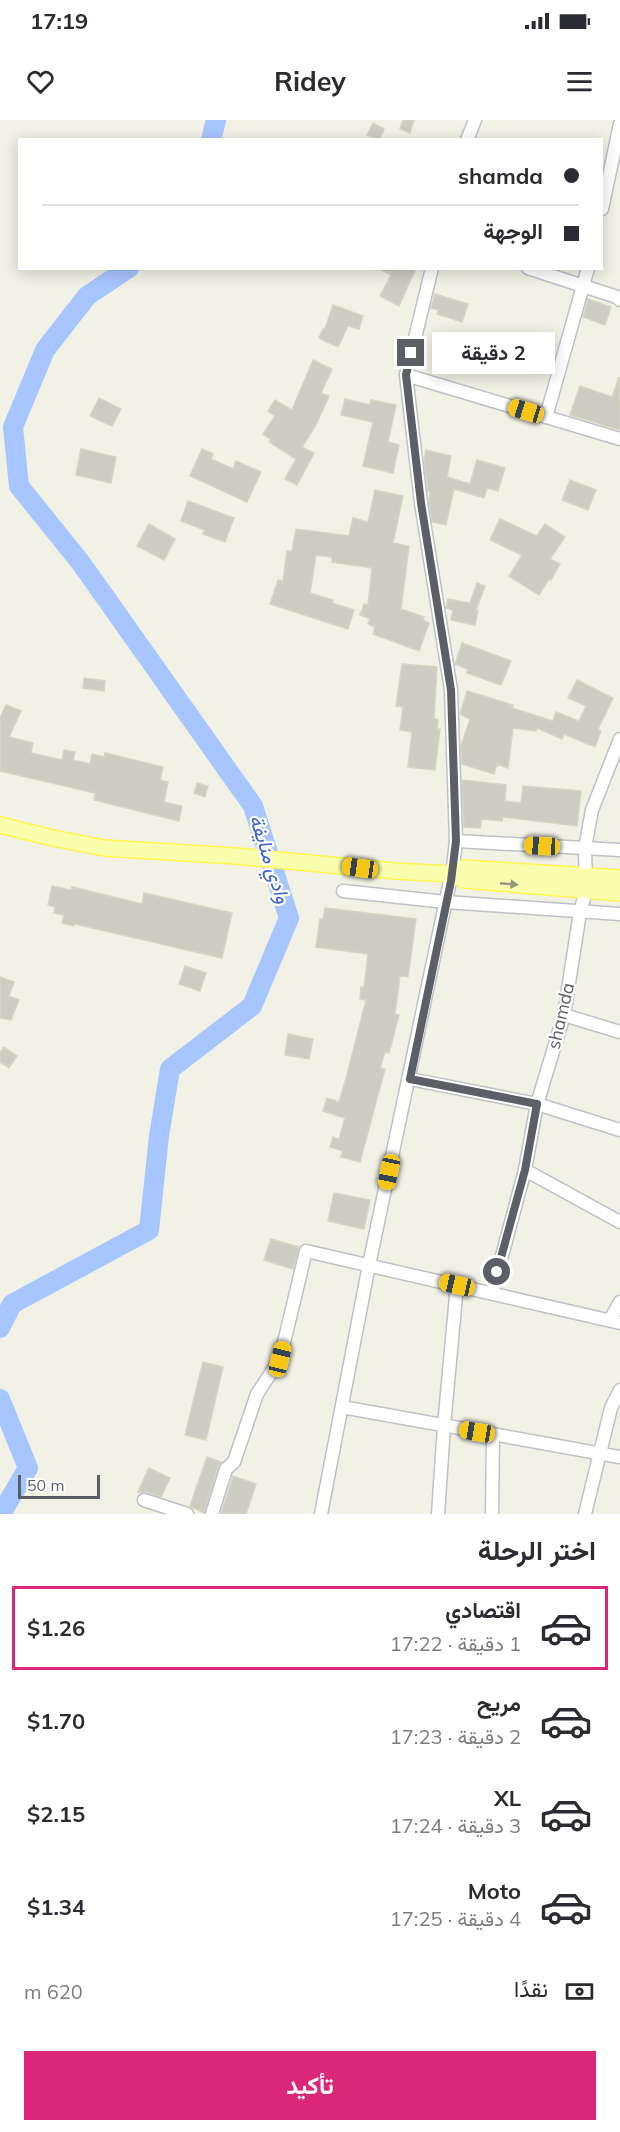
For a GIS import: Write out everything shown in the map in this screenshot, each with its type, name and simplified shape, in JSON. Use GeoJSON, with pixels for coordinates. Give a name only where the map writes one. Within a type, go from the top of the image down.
{"type":"FeatureCollection","features":[{"type":"Feature","properties":{"kind":"main road"},"geometry":{"type":"LineString","coordinates":[[0,825],[104,848],[236,856],[395,871],[452,874],[465,868],[586,883],[620,893]]}},
{"type":"Feature","properties":{"kind":"main road"},"geometry":{"type":"LineString","coordinates":[[586,883],[620,878]]}},
{"type":"Feature","properties":{"kind":"street"},"geometry":{"type":"LineString","coordinates":[[468,138],[474,120]]}},
{"type":"Feature","properties":{"kind":"street"},"geometry":{"type":"LineString","coordinates":[[603,204],[620,124]]}},
{"type":"Feature","properties":{"kind":"street"},"geometry":{"type":"LineString","coordinates":[[321,1514],[369,1265],[452,874],[456,841],[451,690],[421,503],[406,375],[432,270]]}},
{"type":"Feature","properties":{"kind":"street"},"geometry":{"type":"LineString","coordinates":[[534,270],[617,297],[620,300]]}},
{"type":"Feature","properties":{"kind":"street"},"geometry":{"type":"LineString","coordinates":[[546,417],[585,287],[588,270]]}},
{"type":"Feature","properties":{"kind":"street"},"geometry":{"type":"LineString","coordinates":[[406,375],[620,439]]}},
{"type":"Feature","properties":{"kind":"street","name":"shamda"},"geometry":{"type":"LineString","coordinates":[[492,1293],[525,1170],[537,1104],[564,1015],[586,883],[585,848],[592,810],[620,739]]}},
{"type":"Feature","properties":{"kind":"street"},"geometry":{"type":"LineString","coordinates":[[456,841],[620,850]]}},
{"type":"Feature","properties":{"kind":"street"},"geometry":{"type":"LineString","coordinates":[[343,891],[446,902],[620,914]]}},
{"type":"Feature","properties":{"kind":"street"},"geometry":{"type":"LineString","coordinates":[[564,1015],[620,1032]]}},
{"type":"Feature","properties":{"kind":"street"},"geometry":{"type":"LineString","coordinates":[[410,1079],[537,1104],[620,1130]]}},
{"type":"Feature","properties":{"kind":"street"},"geometry":{"type":"LineString","coordinates":[[525,1170],[620,1222]]}},
{"type":"Feature","properties":{"kind":"street"},"geometry":{"type":"LineString","coordinates":[[212,1514],[226,1469],[234,1462],[257,1394],[280,1359],[306,1251],[615,1322],[620,1302]]}},
{"type":"Feature","properties":{"kind":"street"},"geometry":{"type":"LineString","coordinates":[[438,1514],[457,1285]]}},
{"type":"Feature","properties":{"kind":"street"},"geometry":{"type":"LineString","coordinates":[[585,1513],[611,1408],[620,1390]]}},
{"type":"Feature","properties":{"kind":"street"},"geometry":{"type":"LineString","coordinates":[[342,1407],[620,1457]]}},
{"type":"Feature","properties":{"kind":"street"},"geometry":{"type":"LineString","coordinates":[[492,1514],[493,1435]]}},
{"type":"Feature","properties":{"kind":"street"},"geometry":{"type":"LineString","coordinates":[[144,1500],[187,1514]]}},
{"type":"Feature","properties":{"kind":"building"},"geometry":{"type":"Polygon","coordinates":[[[403,120],[414,120],[410,133],[400,129],[403,120]]]}},
{"type":"Feature","properties":{"kind":"building"},"geometry":{"type":"Polygon","coordinates":[[[373,123],[384,129],[380,138],[367,135],[373,123]]]}},
{"type":"Feature","properties":{"kind":"building"},"geometry":{"type":"Polygon","coordinates":[[[382,270],[415,270],[399,306],[380,296],[391,275],[382,270]]]}},
{"type":"Feature","properties":{"kind":"building"},"geometry":{"type":"Polygon","coordinates":[[[435,294],[468,304],[462,322],[437,314],[438,310],[431,308],[435,294]]]}},
{"type":"Feature","properties":{"kind":"building"},"geometry":{"type":"Polygon","coordinates":[[[588,299],[611,307],[605,325],[583,317],[588,299]]]}},
{"type":"Feature","properties":{"kind":"building"},"geometry":{"type":"Polygon","coordinates":[[[333,305],[363,316],[359,329],[348,326],[338,347],[319,338],[325,329],[333,305]]]}},
{"type":"Feature","properties":{"kind":"building"},"geometry":{"type":"Polygon","coordinates":[[[524,344],[547,352],[540,371],[517,363],[524,344]]]}},
{"type":"Feature","properties":{"kind":"building"},"geometry":{"type":"Polygon","coordinates":[[[313,360],[332,369],[321,393],[329,396],[316,425],[302,447],[314,453],[297,485],[285,479],[296,459],[269,442],[270,439],[263,434],[275,416],[268,411],[275,400],[292,410],[313,360]]]}},
{"type":"Feature","properties":{"kind":"building"},"geometry":{"type":"Polygon","coordinates":[[[619,377],[620,430],[570,415],[580,386],[612,397],[619,377]]]}},
{"type":"Feature","properties":{"kind":"building"},"geometry":{"type":"Polygon","coordinates":[[[99,398],[121,409],[112,426],[90,416],[99,398]]]}},
{"type":"Feature","properties":{"kind":"building"},"geometry":{"type":"Polygon","coordinates":[[[345,399],[370,405],[371,400],[396,405],[388,442],[399,445],[393,473],[363,466],[373,422],[341,415],[345,399]]]}},
{"type":"Feature","properties":{"kind":"building"},"geometry":{"type":"Polygon","coordinates":[[[81,449],[116,457],[111,483],[76,475],[81,449]]]}},
{"type":"Feature","properties":{"kind":"building"},"geometry":{"type":"Polygon","coordinates":[[[202,449],[213,454],[211,459],[233,469],[236,461],[261,472],[247,502],[190,476],[202,449]]]}},
{"type":"Feature","properties":{"kind":"building"},"geometry":{"type":"Polygon","coordinates":[[[426,450],[451,456],[447,477],[470,484],[477,460],[505,468],[498,491],[487,488],[484,498],[454,489],[446,525],[432,522],[430,491],[428,491],[424,460],[426,450]]]}},
{"type":"Feature","properties":{"kind":"building"},"geometry":{"type":"Polygon","coordinates":[[[570,480],[596,490],[588,510],[562,500],[570,480]]]}},
{"type":"Feature","properties":{"kind":"building"},"geometry":{"type":"Polygon","coordinates":[[[375,490],[403,496],[393,543],[409,546],[401,609],[424,617],[423,620],[429,623],[419,651],[373,634],[375,627],[368,624],[370,619],[360,615],[364,604],[368,605],[372,568],[332,562],[332,557],[316,555],[310,593],[354,610],[348,629],[270,604],[278,580],[283,581],[287,551],[292,551],[296,529],[349,536],[353,518],[368,522],[375,490]]]}},
{"type":"Feature","properties":{"kind":"building"},"geometry":{"type":"Polygon","coordinates":[[[188,501],[234,518],[225,542],[203,534],[205,530],[181,521],[188,501]]]}},
{"type":"Feature","properties":{"kind":"building"},"geometry":{"type":"Polygon","coordinates":[[[500,519],[537,536],[545,524],[565,537],[550,559],[560,564],[539,595],[509,576],[522,555],[490,540],[500,519]]]}},
{"type":"Feature","properties":{"kind":"building"},"geometry":{"type":"Polygon","coordinates":[[[149,524],[175,539],[164,560],[137,546],[149,524]]]}},
{"type":"Feature","properties":{"kind":"building"},"geometry":{"type":"Polygon","coordinates":[[[477,583],[485,586],[476,610],[478,610],[475,625],[451,620],[453,610],[446,608],[448,599],[470,603],[477,583]]]}},
{"type":"Feature","properties":{"kind":"building"},"geometry":{"type":"Polygon","coordinates":[[[462,643],[511,661],[501,685],[467,673],[468,669],[455,664],[462,643]]]}},
{"type":"Feature","properties":{"kind":"building"},"geometry":{"type":"Polygon","coordinates":[[[402,664],[437,667],[434,718],[438,720],[437,729],[440,729],[435,770],[408,767],[412,732],[400,730],[403,707],[396,706],[402,664]]]}},
{"type":"Feature","properties":{"kind":"building"},"geometry":{"type":"Polygon","coordinates":[[[84,678],[105,681],[104,691],[83,688],[84,678]]]}},
{"type":"Feature","properties":{"kind":"building"},"geometry":{"type":"Polygon","coordinates":[[[577,680],[613,698],[598,729],[601,731],[595,747],[564,734],[562,739],[537,728],[536,731],[513,728],[508,768],[497,764],[494,774],[462,764],[461,746],[470,719],[460,714],[467,691],[513,705],[512,708],[553,721],[556,712],[579,721],[586,706],[568,698],[577,680]]]}},
{"type":"Feature","properties":{"kind":"building"},"geometry":{"type":"Polygon","coordinates":[[[6,705],[21,711],[9,737],[33,743],[31,753],[62,760],[64,750],[75,752],[73,760],[90,764],[92,754],[104,757],[105,753],[163,767],[160,780],[168,782],[164,802],[182,806],[179,821],[94,800],[95,793],[0,771],[0,718],[6,705]]]}},
{"type":"Feature","properties":{"kind":"building"},"geometry":{"type":"Polygon","coordinates":[[[462,780],[506,785],[505,801],[521,803],[523,786],[581,791],[577,826],[503,817],[502,821],[482,819],[480,828],[464,827],[462,780]]]}},
{"type":"Feature","properties":{"kind":"building"},"geometry":{"type":"Polygon","coordinates":[[[197,783],[208,786],[205,797],[194,793],[197,783]]]}},
{"type":"Feature","properties":{"kind":"building"},"geometry":{"type":"Polygon","coordinates":[[[52,886],[71,890],[72,887],[142,904],[144,893],[232,913],[222,958],[75,924],[74,926],[62,923],[64,915],[54,913],[55,907],[48,905],[52,886]]]}},
{"type":"Feature","properties":{"kind":"building"},"geometry":{"type":"Polygon","coordinates":[[[325,908],[416,919],[408,977],[400,976],[395,1014],[399,1015],[389,1053],[385,1052],[380,1068],[385,1069],[360,1162],[341,1157],[343,1151],[330,1147],[333,1137],[339,1139],[345,1118],[323,1111],[327,1098],[339,1102],[347,1075],[366,1000],[360,999],[361,987],[364,988],[368,954],[316,947],[320,919],[323,919],[325,908]]]}},
{"type":"Feature","properties":{"kind":"building"},"geometry":{"type":"Polygon","coordinates":[[[185,966],[206,973],[200,991],[179,984],[185,966]]]}},
{"type":"Feature","properties":{"kind":"building"},"geometry":{"type":"Polygon","coordinates":[[[0,977],[14,982],[9,996],[19,1000],[11,1020],[0,1018],[0,977]]]}},
{"type":"Feature","properties":{"kind":"building"},"geometry":{"type":"Polygon","coordinates":[[[288,1034],[313,1039],[309,1059],[285,1055],[288,1034]]]}},
{"type":"Feature","properties":{"kind":"building"},"geometry":{"type":"Polygon","coordinates":[[[4,1047],[17,1056],[9,1068],[0,1062],[0,1053],[4,1047]]]}},
{"type":"Feature","properties":{"kind":"building"},"geometry":{"type":"Polygon","coordinates":[[[334,1193],[370,1200],[364,1229],[328,1221],[334,1193]]]}},
{"type":"Feature","properties":{"kind":"building"},"geometry":{"type":"Polygon","coordinates":[[[271,1239],[299,1247],[293,1269],[264,1260],[271,1239]]]}},
{"type":"Feature","properties":{"kind":"building"},"geometry":{"type":"Polygon","coordinates":[[[203,1362],[223,1367],[206,1440],[185,1435],[203,1362]]]}},
{"type":"Feature","properties":{"kind":"building"},"geometry":{"type":"Polygon","coordinates":[[[207,1457],[221,1462],[204,1513],[190,1506],[207,1457]]]}},
{"type":"Feature","properties":{"kind":"building"},"geometry":{"type":"Polygon","coordinates":[[[149,1468],[170,1478],[161,1497],[147,1492],[138,1492],[149,1468]]]}},
{"type":"Feature","properties":{"kind":"building"},"geometry":{"type":"Polygon","coordinates":[[[233,1476],[256,1484],[246,1514],[221,1514],[233,1476]]]}},
{"type":"Feature","properties":{"kind":"waterway","name":"وادي منايفة"},"geometry":{"type":"LineString","coordinates":[[212,138],[216,120]]}},
{"type":"Feature","properties":{"kind":"waterway","name":"وادي منايفة"},"geometry":{"type":"LineString","coordinates":[[0,1328],[12,1304],[149,1230],[159,1136],[170,1069],[252,1006],[289,918],[253,806],[81,563],[19,486],[13,427],[45,350],[87,296],[126,270]]}},
{"type":"Feature","properties":{"kind":"waterway","name":"وادي منايفة"},"geometry":{"type":"LineString","coordinates":[[0,1399],[28,1468],[1,1514]]}},
{"type":"Feature","properties":{"kind":"route"},"geometry":{"type":"LineString","coordinates":[[411,353],[406,375],[421,503],[451,690],[456,841],[451,881],[410,1079],[537,1104],[525,1170],[497,1272]]}}]}
